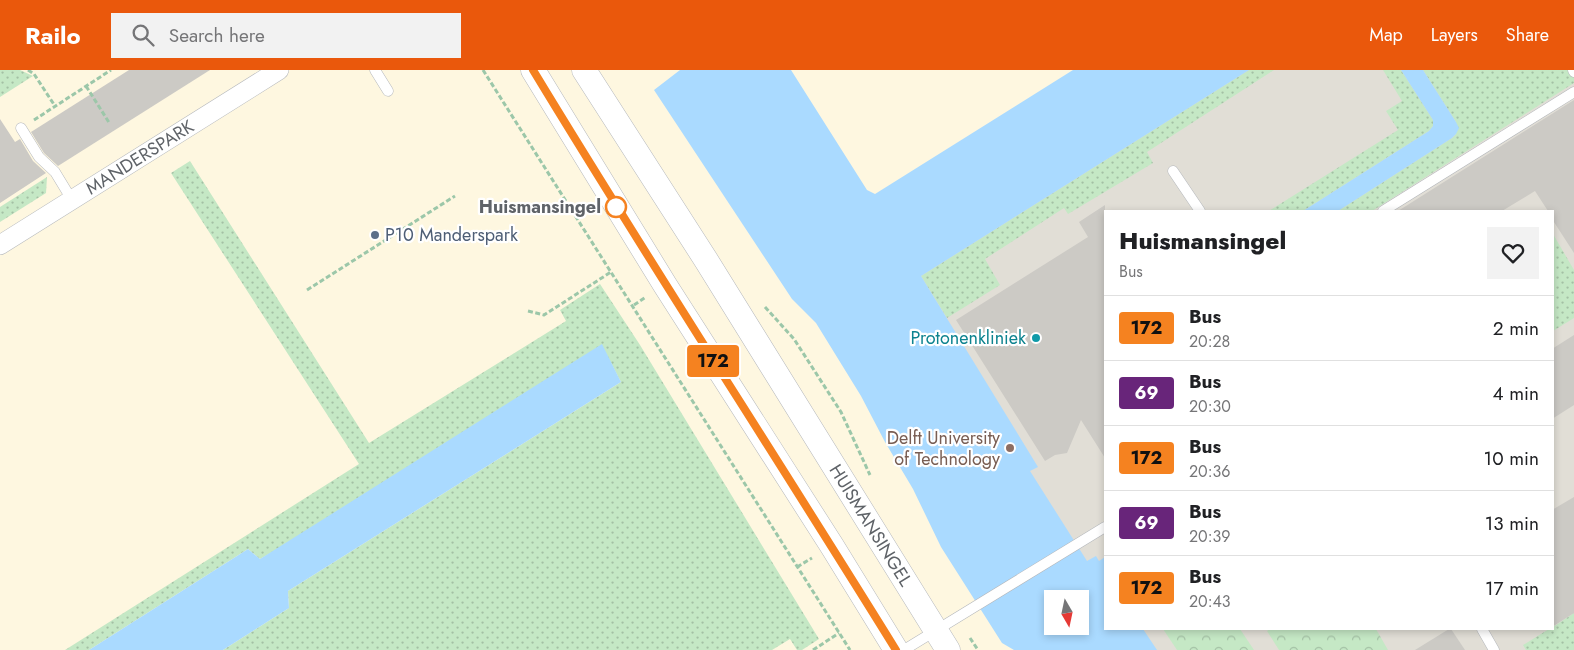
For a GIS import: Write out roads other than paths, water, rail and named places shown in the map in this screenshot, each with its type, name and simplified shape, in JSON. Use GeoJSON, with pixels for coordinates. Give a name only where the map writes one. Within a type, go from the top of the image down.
{"type":"FeatureCollection","features":[{"type":"Feature","properties":{"kind":"street","name":"MANDERSPARK"},"geometry":{"type":"LineString","coordinates":[[0,245],[279,70]]}},
{"type":"Feature","properties":{"kind":"street"},"geometry":{"type":"LineString","coordinates":[[533,70],[665,285],[832,546],[896,650]]}},
{"type":"Feature","properties":{"kind":"street","name":"HUISMANSINGEL"},"geometry":{"type":"LineString","coordinates":[[584,70],[706,260],[942,641]]}},
{"type":"Feature","properties":{"kind":"lane"},"geometry":{"type":"LineString","coordinates":[[375,70],[388,91]]}},
{"type":"Feature","properties":{"kind":"lane"},"geometry":{"type":"LineString","coordinates":[[1385,210],[1574,92]]}},
{"type":"Feature","properties":{"kind":"lane"},"geometry":{"type":"LineString","coordinates":[[21,128],[39,157],[55,172],[72,200]]}},
{"type":"Feature","properties":{"kind":"lane"},"geometry":{"type":"LineString","coordinates":[[1173,171],[1199,210]]}},
{"type":"Feature","properties":{"kind":"lane"},"geometry":{"type":"LineString","coordinates":[[904,650],[942,641],[975,607],[1104,528]]}},
{"type":"Feature","properties":{"kind":"lane"},"geometry":{"type":"LineString","coordinates":[[1483,630],[1494,650]]}},
{"type":"Feature","properties":{"kind":"water"},"geometry":{"type":"Polygon","coordinates":[[[680,70],[791,70],[867,190],[875,194],[1073,70],[1249,70],[921,276],[1038,467],[1030,471],[1087,561],[1096,556],[1099,561],[1104,558],[1104,630],[1144,630],[1157,650],[1014,650],[1002,643],[941,547],[913,489],[885,442],[861,396],[816,323],[792,299],[654,90],[680,70]]]}},
{"type":"Feature","properties":{"kind":"water"},"geometry":{"type":"Polygon","coordinates":[[[1401,70],[1423,70],[1456,122],[1459,128],[1456,134],[1340,210],[1305,210],[1429,131],[1433,126],[1433,120],[1401,70]]]}},
{"type":"Feature","properties":{"kind":"water"},"geometry":{"type":"Polygon","coordinates":[[[602,344],[621,382],[288,591],[289,608],[223,650],[89,650],[248,549],[260,559],[602,344]]]}},
{"type":"Feature","properties":{"kind":"place","name":"Huismansingel"},"geometry":{"type":"Point","coordinates":[616,207]}},
{"type":"Feature","properties":{"kind":"place","name":"P10 Manderspark"},"geometry":{"type":"Point","coordinates":[375,235]}},
{"type":"Feature","properties":{"kind":"place","name":"Protonenkliniek"},"geometry":{"type":"Point","coordinates":[1036,338]}},
{"type":"Feature","properties":{"kind":"place","name":"Delft University of Technology"},"geometry":{"type":"Point","coordinates":[1010,448]}}]}
